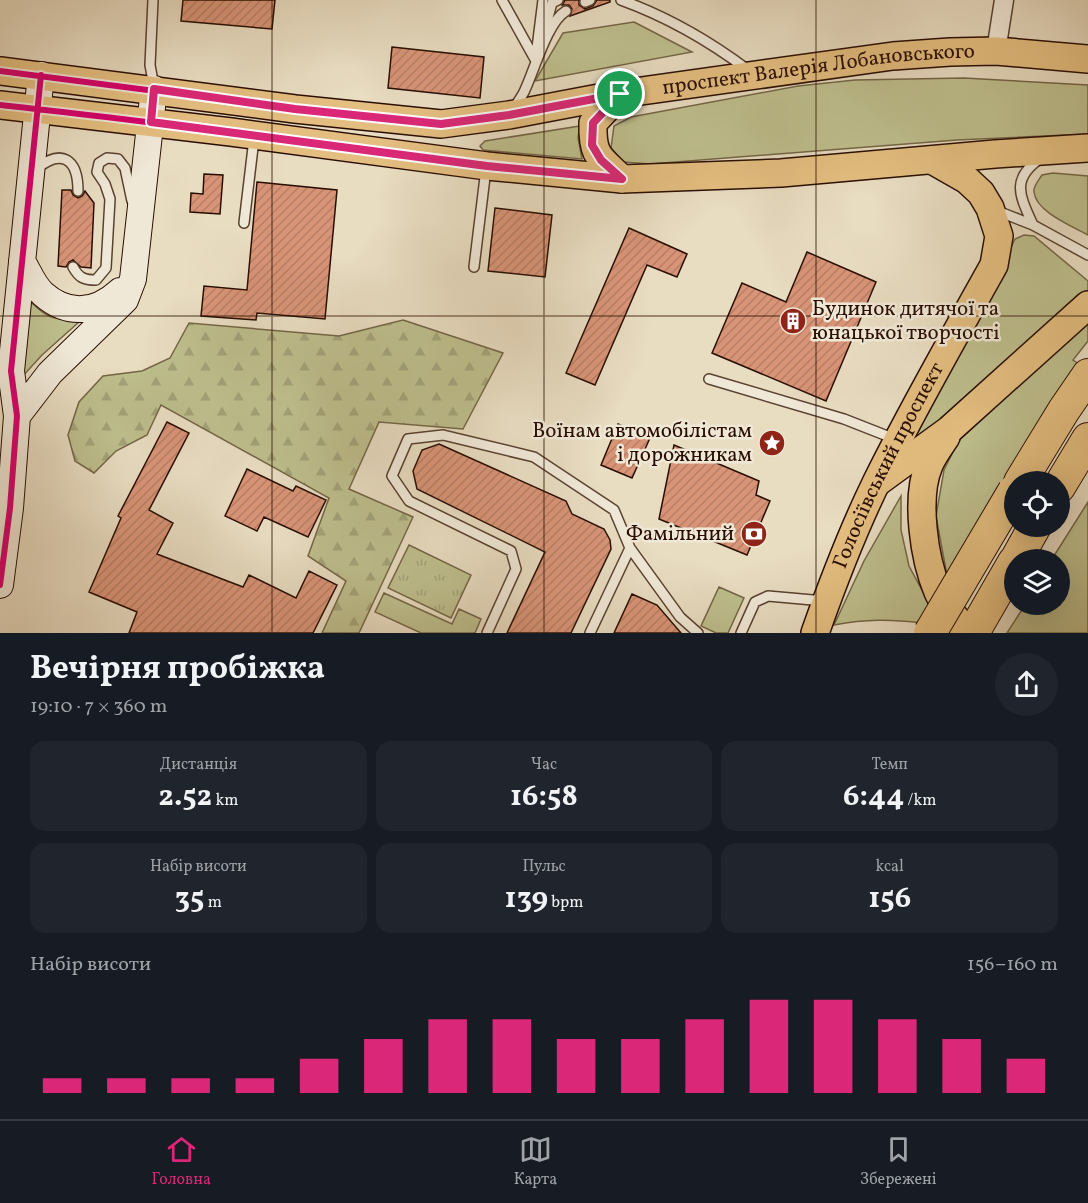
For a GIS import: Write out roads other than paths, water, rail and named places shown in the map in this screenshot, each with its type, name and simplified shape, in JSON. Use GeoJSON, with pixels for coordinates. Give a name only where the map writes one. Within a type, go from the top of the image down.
{"type":"FeatureCollection","features":[{"type":"Feature","properties":{"kind":"highway"},"geometry":{"type":"LineString","coordinates":[[1027,471],[1088,375]]}},
{"type":"Feature","properties":{"kind":"highway"},"geometry":{"type":"LineString","coordinates":[[1069,471],[1088,439]]}},
{"type":"Feature","properties":{"kind":"highway"},"geometry":{"type":"LineString","coordinates":[[930,633],[1004,508]]}},
{"type":"Feature","properties":{"kind":"highway"},"geometry":{"type":"LineString","coordinates":[[973,633],[1004,580]]}},
{"type":"Feature","properties":{"kind":"main road","name":"проспект Валерія Лобановського"},"geometry":{"type":"LineString","coordinates":[[0,70],[295,109],[441,124],[509,115],[620,94],[893,56],[996,51],[1088,59]]}},
{"type":"Feature","properties":{"kind":"main road"},"geometry":{"type":"LineString","coordinates":[[620,94],[593,123],[592,145],[601,160],[622,179]]}},
{"type":"Feature","properties":{"kind":"main road"},"geometry":{"type":"LineString","coordinates":[[0,105],[255,135],[487,166],[622,179],[781,173],[1088,148]]}},
{"type":"Feature","properties":{"kind":"main road","name":"Голосіївський проспект"},"geometry":{"type":"LineString","coordinates":[[815,633],[876,483],[897,440],[993,265],[999,236],[990,208],[981,193],[967,180],[932,160]]}},
{"type":"Feature","properties":{"kind":"main road"},"geometry":{"type":"LineString","coordinates":[[876,483],[950,430],[1088,305]]}},
{"type":"Feature","properties":{"kind":"main road"},"geometry":{"type":"LineString","coordinates":[[950,430],[929,464],[923,487],[923,522],[929,562],[939,593],[968,633]]}},
{"type":"Feature","properties":{"kind":"street"},"geometry":{"type":"LineString","coordinates":[[996,51],[1004,0]]}},
{"type":"Feature","properties":{"kind":"street"},"geometry":{"type":"LineString","coordinates":[[0,585],[5,507],[17,417],[11,371],[41,75]]}},
{"type":"Feature","properties":{"kind":"street"},"geometry":{"type":"LineString","coordinates":[[17,417],[50,373],[125,300],[133,279],[140,232],[154,89]]}},
{"type":"Feature","properties":{"kind":"street"},"geometry":{"type":"LineString","coordinates":[[22,261],[42,293],[65,307],[88,310],[109,301],[133,279]]}},
{"type":"Feature","properties":{"kind":"lane"},"geometry":{"type":"LineString","coordinates":[[153,0],[150,65],[154,89]]}},
{"type":"Feature","properties":{"kind":"lane"},"geometry":{"type":"LineString","coordinates":[[502,0],[536,61]]}},
{"type":"Feature","properties":{"kind":"lane"},"geometry":{"type":"LineString","coordinates":[[536,61],[543,0]]}},
{"type":"Feature","properties":{"kind":"lane"},"geometry":{"type":"LineString","coordinates":[[509,115],[524,93],[536,61],[552,3],[558,0]]}},
{"type":"Feature","properties":{"kind":"lane"},"geometry":{"type":"LineString","coordinates":[[621,0],[653,12],[712,43],[755,75]]}},
{"type":"Feature","properties":{"kind":"lane"},"geometry":{"type":"LineString","coordinates":[[536,61],[560,15],[566,11]]}},
{"type":"Feature","properties":{"kind":"lane"},"geometry":{"type":"LineString","coordinates":[[244,223],[255,135]]}},
{"type":"Feature","properties":{"kind":"lane"},"geometry":{"type":"LineString","coordinates":[[1034,225],[1022,199],[1020,185],[1024,172],[1057,149]]}},
{"type":"Feature","properties":{"kind":"lane"},"geometry":{"type":"LineString","coordinates":[[32,172],[55,158],[65,159],[74,166],[78,178],[78,191]]}},
{"type":"Feature","properties":{"kind":"lane"},"geometry":{"type":"LineString","coordinates":[[73,267],[85,280],[96,280],[106,268],[110,199],[105,184],[97,172],[99,163],[107,158],[118,159],[124,168],[140,232]]}},
{"type":"Feature","properties":{"kind":"lane"},"geometry":{"type":"LineString","coordinates":[[474,267],[487,166]]}},
{"type":"Feature","properties":{"kind":"lane"},"geometry":{"type":"LineString","coordinates":[[990,208],[1034,225],[1088,255]]}},
{"type":"Feature","properties":{"kind":"lane"},"geometry":{"type":"LineString","coordinates":[[709,379],[844,419],[897,440]]}},
{"type":"Feature","properties":{"kind":"lane"},"geometry":{"type":"LineString","coordinates":[[487,633],[516,569],[511,551],[409,501],[392,476],[408,439],[443,435],[534,457],[614,510],[630,548],[680,617],[698,633]]}},
{"type":"Feature","properties":{"kind":"lane"},"geometry":{"type":"LineString","coordinates":[[590,633],[630,548]]}},
{"type":"Feature","properties":{"kind":"lane"},"geometry":{"type":"LineString","coordinates":[[741,633],[755,602],[768,596],[826,602]]}},
{"type":"Feature","properties":{"kind":"place","name":"Будинок дитячої та юнацької творчості"},"geometry":{"type":"Point","coordinates":[793,321]}},
{"type":"Feature","properties":{"kind":"place","name":"Воїнам автомобілістам і дорожникам"},"geometry":{"type":"Point","coordinates":[772,443]}},
{"type":"Feature","properties":{"kind":"place","name":"Фамільний"},"geometry":{"type":"Point","coordinates":[754,534]}}]}
